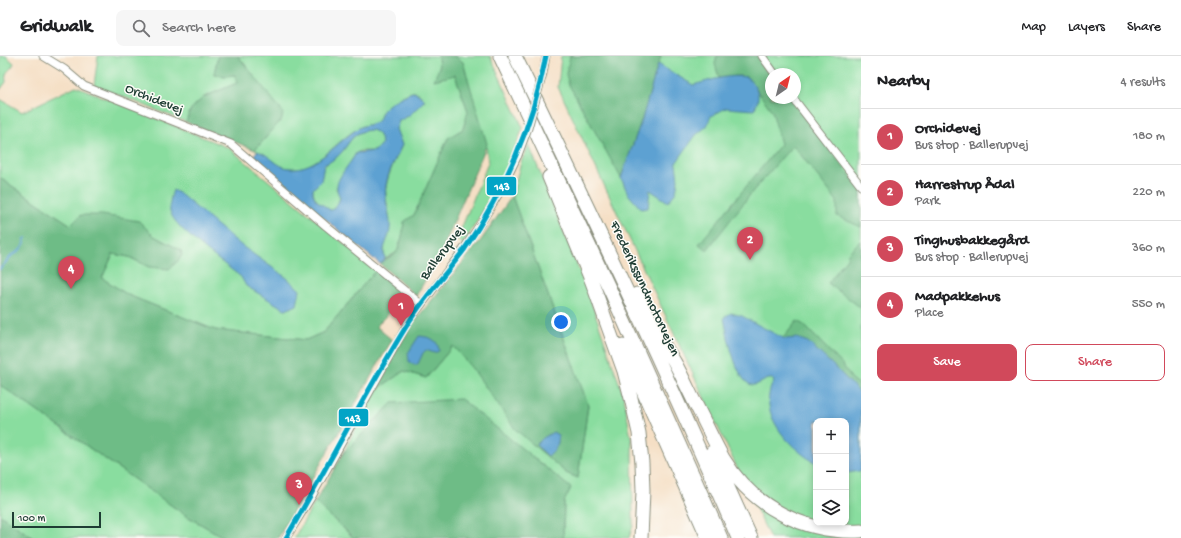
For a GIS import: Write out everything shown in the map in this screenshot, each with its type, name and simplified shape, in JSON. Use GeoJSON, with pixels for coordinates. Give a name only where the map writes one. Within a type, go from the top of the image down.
{"type":"FeatureCollection","features":[{"type":"Feature","properties":{"kind":"highway"},"geometry":{"type":"LineString","coordinates":[[500,56],[612,292],[722,538]]}},
{"type":"Feature","properties":{"kind":"highway","name":"Frederikssundmotorvejen"},"geometry":{"type":"LineString","coordinates":[[515,56],[651,342],[738,538]]}},
{"type":"Feature","properties":{"kind":"highway"},"geometry":{"type":"LineString","coordinates":[[514,84],[524,120],[592,282],[624,371],[639,433],[643,491],[641,538]]}},
{"type":"Feature","properties":{"kind":"highway"},"geometry":{"type":"LineString","coordinates":[[598,229],[641,300],[751,538]]}},
{"type":"Feature","properties":{"kind":"highway"},"geometry":{"type":"LineString","coordinates":[[592,282],[619,337],[708,538]]}},
{"type":"Feature","properties":{"kind":"highway"},"geometry":{"type":"LineString","coordinates":[[659,337],[675,363],[724,459],[738,479],[751,493],[779,513],[804,524],[828,530],[861,531]]}},
{"type":"Feature","properties":{"kind":"street","name":"Orchidevej"},"geometry":{"type":"LineString","coordinates":[[43,56],[64,69],[84,86],[231,144],[326,226],[421,304]]}},
{"type":"Feature","properties":{"kind":"street","name":"Ballerupvej"},"geometry":{"type":"LineString","coordinates":[[286,538],[316,489],[397,341],[421,304],[463,250],[501,190],[518,156],[528,128],[546,56]]}},
{"type":"Feature","properties":{"kind":"street"},"geometry":{"type":"LineString","coordinates":[[762,56],[771,68]]}},
{"type":"Feature","properties":{"kind":"street"},"geometry":{"type":"LineString","coordinates":[[798,104],[861,186]]}},
{"type":"Feature","properties":{"kind":"green space"},"geometry":{"type":"Polygon","coordinates":[[[0,56],[6,56],[14,63],[6,75],[6,82],[0,90],[0,56]]]}},
{"type":"Feature","properties":{"kind":"green space"},"geometry":{"type":"Polygon","coordinates":[[[98,56],[218,56],[214,74],[225,76],[235,75],[237,83],[204,97],[191,109],[186,122],[94,85],[98,56]]]}},
{"type":"Feature","properties":{"kind":"green space"},"geometry":{"type":"Polygon","coordinates":[[[218,56],[238,56],[283,112],[282,119],[255,150],[186,122],[191,109],[204,97],[237,83],[235,75],[225,76],[214,74],[218,56]]]}},
{"type":"Feature","properties":{"kind":"green space"},"geometry":{"type":"Polygon","coordinates":[[[238,56],[438,56],[439,68],[455,75],[468,111],[463,129],[448,138],[414,215],[404,222],[404,232],[397,252],[385,259],[384,244],[389,217],[386,188],[391,170],[402,145],[396,129],[399,121],[410,115],[424,100],[421,96],[415,92],[402,96],[384,109],[377,122],[361,127],[351,133],[318,160],[300,168],[286,168],[255,150],[282,119],[253,75],[238,56]]]}},
{"type":"Feature","properties":{"kind":"green space"},"geometry":{"type":"Polygon","coordinates":[[[438,56],[455,56],[463,62],[487,144],[440,255],[416,296],[380,264],[396,253],[402,238],[404,222],[414,215],[448,138],[463,129],[468,111],[455,75],[434,80],[439,68],[438,56]]]}},
{"type":"Feature","properties":{"kind":"green space"},"geometry":{"type":"Polygon","coordinates":[[[455,56],[490,56],[523,128],[499,186],[463,244],[457,239],[488,163],[486,146],[463,63],[455,56]]]}},
{"type":"Feature","properties":{"kind":"green space"},"geometry":{"type":"Polygon","coordinates":[[[561,56],[861,56],[861,538],[770,538],[558,87],[561,56]]]}},
{"type":"Feature","properties":{"kind":"green space"},"geometry":{"type":"Polygon","coordinates":[[[570,56],[661,56],[642,119],[621,178],[569,85],[566,74],[570,56]]]}},
{"type":"Feature","properties":{"kind":"green space"},"geometry":{"type":"Polygon","coordinates":[[[717,56],[758,56],[767,68],[765,68],[765,101],[747,77],[738,76],[719,78],[715,64],[717,56]]]}},
{"type":"Feature","properties":{"kind":"green space"},"geometry":{"type":"Polygon","coordinates":[[[76,86],[229,148],[376,270],[324,332],[306,340],[215,330],[128,295],[102,278],[113,254],[129,257],[149,267],[162,241],[154,236],[138,221],[71,225],[0,178],[0,99],[22,112],[76,86]]]}},
{"type":"Feature","properties":{"kind":"green space"},"geometry":{"type":"Polygon","coordinates":[[[767,104],[794,104],[861,190],[861,227],[837,216],[837,201],[793,145],[753,191],[707,250],[699,244],[781,144],[772,111],[767,104]]]}},
{"type":"Feature","properties":{"kind":"green space"},"geometry":{"type":"Polygon","coordinates":[[[364,131],[375,131],[378,134],[382,143],[375,151],[360,151],[356,153],[336,188],[340,197],[338,203],[332,210],[330,210],[318,202],[313,193],[313,189],[321,180],[323,168],[343,151],[355,136],[364,131]]]}},
{"type":"Feature","properties":{"kind":"green space"},"geometry":{"type":"Polygon","coordinates":[[[529,145],[587,290],[624,397],[632,444],[633,525],[629,538],[563,538],[564,502],[392,403],[343,454],[373,392],[404,371],[426,378],[453,346],[566,473],[578,478],[588,405],[512,196],[521,162],[529,145]]]}},
{"type":"Feature","properties":{"kind":"green space"},"geometry":{"type":"Polygon","coordinates":[[[0,178],[71,225],[81,215],[102,215],[139,221],[154,236],[181,250],[182,255],[179,260],[169,269],[149,267],[129,257],[113,254],[102,278],[128,295],[215,330],[306,340],[324,332],[376,270],[406,296],[379,323],[377,327],[392,340],[278,538],[225,538],[185,515],[0,385],[0,178]]]}},
{"type":"Feature","properties":{"kind":"green space"},"geometry":{"type":"Polygon","coordinates":[[[512,196],[588,405],[578,478],[566,473],[515,429],[475,372],[453,346],[426,378],[404,371],[373,392],[413,323],[481,240],[512,196]]]}},
{"type":"Feature","properties":{"kind":"green space"},"geometry":{"type":"Polygon","coordinates":[[[861,240],[861,308],[828,283],[847,258],[848,253],[861,240]]]}},
{"type":"Feature","properties":{"kind":"green space"},"geometry":{"type":"Polygon","coordinates":[[[797,321],[804,325],[843,365],[851,378],[861,386],[861,396],[779,343],[797,321]]]}},
{"type":"Feature","properties":{"kind":"green space"},"geometry":{"type":"Polygon","coordinates":[[[0,385],[185,515],[225,538],[33,538],[0,515],[0,385]]]}},
{"type":"Feature","properties":{"kind":"green space"},"geometry":{"type":"Polygon","coordinates":[[[461,399],[571,488],[564,502],[563,538],[354,538],[315,502],[343,454],[392,403],[461,399]]]}},
{"type":"Feature","properties":{"kind":"green space"},"geometry":{"type":"Polygon","coordinates":[[[315,502],[354,538],[294,538],[315,502]]]}},
{"type":"Feature","properties":{"kind":"green space"},"geometry":{"type":"Polygon","coordinates":[[[0,515],[33,538],[0,538],[0,515]]]}},
{"type":"Feature","properties":{"kind":"water"},"geometry":{"type":"Polygon","coordinates":[[[658,64],[693,85],[713,79],[734,76],[747,77],[758,92],[758,100],[754,110],[726,108],[711,116],[707,126],[696,135],[676,163],[678,180],[676,192],[668,202],[650,190],[648,208],[641,209],[628,194],[621,178],[642,119],[658,64]]]}},
{"type":"Feature","properties":{"kind":"water"},"geometry":{"type":"Polygon","coordinates":[[[412,92],[417,93],[425,100],[410,115],[399,121],[396,129],[402,145],[390,171],[386,185],[385,192],[390,229],[384,251],[385,259],[380,264],[257,161],[254,155],[257,151],[266,155],[280,165],[289,168],[299,168],[309,165],[318,160],[359,128],[376,122],[387,106],[397,99],[412,92]],[[363,131],[354,136],[338,156],[324,165],[321,181],[313,189],[313,194],[316,200],[330,210],[332,210],[338,203],[340,198],[337,185],[356,153],[375,151],[382,143],[378,134],[375,131],[363,131]]]}},
{"type":"Feature","properties":{"kind":"water"},"geometry":{"type":"Polygon","coordinates":[[[173,190],[179,193],[242,246],[287,278],[300,290],[297,305],[286,310],[246,286],[241,277],[190,236],[181,227],[170,211],[170,202],[173,190]]]}},
{"type":"Feature","properties":{"kind":"water"},"geometry":{"type":"Polygon","coordinates":[[[731,313],[742,316],[785,339],[797,338],[808,342],[861,394],[861,471],[849,473],[849,418],[813,418],[813,461],[796,449],[786,439],[772,417],[769,405],[769,393],[774,381],[769,379],[755,385],[746,382],[741,375],[733,355],[724,317],[731,313]]]}},
{"type":"Feature","properties":{"kind":"water"},"geometry":{"type":"Polygon","coordinates":[[[419,336],[433,339],[437,344],[439,351],[434,353],[426,350],[418,364],[414,365],[409,362],[408,353],[419,336]]]}},
{"type":"Feature","properties":{"kind":"water"},"geometry":{"type":"Polygon","coordinates":[[[553,432],[558,435],[558,444],[548,456],[536,445],[543,438],[553,432]]]}},
{"type":"Feature","properties":{"kind":"waterway"},"geometry":{"type":"LineString","coordinates":[[0,269],[13,254],[20,250],[25,243],[24,241],[26,238]]}},
{"type":"Feature","properties":{"kind":"transit line","name":"143"},"geometry":{"type":"LineString","coordinates":[[286,538],[377,375],[415,312],[464,250],[492,204],[525,133],[540,83],[546,56]]}},
{"type":"Feature","properties":{"kind":"place","name":"Harrestrup Ådal"},"geometry":{"type":"Point","coordinates":[750,260]}},
{"type":"Feature","properties":{"kind":"place","name":"Madpakkehus"},"geometry":{"type":"Point","coordinates":[71,289]}},
{"type":"Feature","properties":{"kind":"place","name":"Orchidevej"},"geometry":{"type":"Point","coordinates":[401,326]}},
{"type":"Feature","properties":{"kind":"place","name":"Tinghusbakkegård"},"geometry":{"type":"Point","coordinates":[299,505]}}]}
